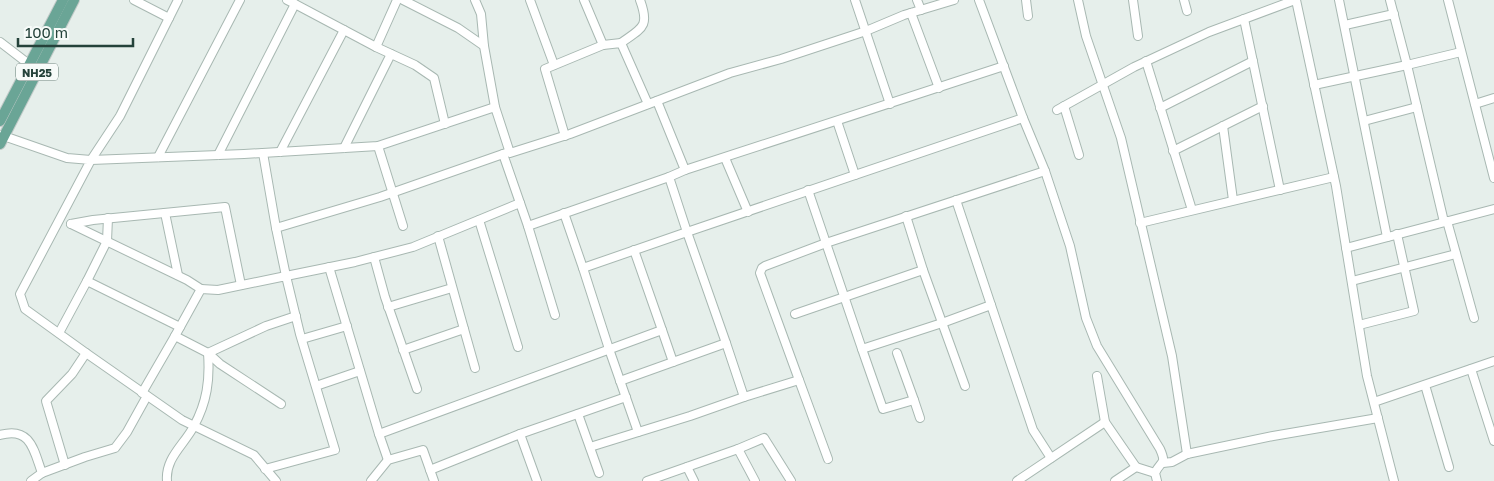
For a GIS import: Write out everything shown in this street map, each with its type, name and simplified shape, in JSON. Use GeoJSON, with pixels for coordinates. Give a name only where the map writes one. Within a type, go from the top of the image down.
{"type":"FeatureCollection","features":[{"type":"Feature","properties":{"kind":"main road","name":"NH25"},"geometry":{"type":"LineString","coordinates":[[0,121],[63,0]]}},
{"type":"Feature","properties":{"kind":"main road","name":"NH25"},"geometry":{"type":"LineString","coordinates":[[1,138],[74,0]]}},
{"type":"Feature","properties":{"kind":"street"},"geometry":{"type":"LineString","coordinates":[[134,0],[169,18]]}},
{"type":"Feature","properties":{"kind":"street"},"geometry":{"type":"LineString","coordinates":[[178,0],[120,116],[91,160],[20,294],[25,309],[182,420],[254,455],[274,480]]}},
{"type":"Feature","properties":{"kind":"street"},"geometry":{"type":"LineString","coordinates":[[158,158],[240,0]]}},
{"type":"Feature","properties":{"kind":"street"},"geometry":{"type":"LineString","coordinates":[[286,0],[415,65],[434,78],[445,124]]}},
{"type":"Feature","properties":{"kind":"street"},"geometry":{"type":"LineString","coordinates":[[376,47],[397,0]]}},
{"type":"Feature","properties":{"kind":"street"},"geometry":{"type":"LineString","coordinates":[[403,0],[458,28],[484,46]]}},
{"type":"Feature","properties":{"kind":"street"},"geometry":{"type":"LineString","coordinates":[[475,0],[481,14],[484,46],[495,108],[520,203],[556,315]]}},
{"type":"Feature","properties":{"kind":"street"},"geometry":{"type":"LineString","coordinates":[[530,0],[554,65]]}},
{"type":"Feature","properties":{"kind":"street"},"geometry":{"type":"LineString","coordinates":[[584,0],[603,45]]}},
{"type":"Feature","properties":{"kind":"street"},"geometry":{"type":"LineString","coordinates":[[566,136],[545,69],[603,45],[621,43],[639,30],[645,22],[646,14],[640,0]]}},
{"type":"Feature","properties":{"kind":"street"},"geometry":{"type":"LineString","coordinates":[[855,0],[890,104]]}},
{"type":"Feature","properties":{"kind":"street"},"geometry":{"type":"LineString","coordinates":[[917,0],[921,10]]}},
{"type":"Feature","properties":{"kind":"street"},"geometry":{"type":"LineString","coordinates":[[276,228],[393,193],[507,153],[566,136],[730,73],[781,59],[954,0]]}},
{"type":"Feature","properties":{"kind":"street"},"geometry":{"type":"LineString","coordinates":[[979,0],[1045,171],[1070,246],[1086,318],[1097,346],[1160,449],[1164,459],[1156,477],[1136,467],[1106,422],[1098,376]]}},
{"type":"Feature","properties":{"kind":"street"},"geometry":{"type":"LineString","coordinates":[[1026,0],[1028,16]]}},
{"type":"Feature","properties":{"kind":"street"},"geometry":{"type":"LineString","coordinates":[[1078,0],[1086,36],[1121,138],[1172,356],[1185,455]]}},
{"type":"Feature","properties":{"kind":"street"},"geometry":{"type":"LineString","coordinates":[[1133,0],[1138,36]]}},
{"type":"Feature","properties":{"kind":"street"},"geometry":{"type":"LineString","coordinates":[[1184,0],[1186,11]]}},
{"type":"Feature","properties":{"kind":"street"},"geometry":{"type":"LineString","coordinates":[[1079,156],[1060,108],[1146,61],[1209,32],[1295,0],[1334,177],[1367,376],[1394,481]]}},
{"type":"Feature","properties":{"kind":"street"},"geometry":{"type":"LineString","coordinates":[[1339,0],[1356,76],[1387,237]]}},
{"type":"Feature","properties":{"kind":"street"},"geometry":{"type":"LineString","coordinates":[[1390,0],[1446,222],[1474,318]]}},
{"type":"Feature","properties":{"kind":"street"},"geometry":{"type":"LineString","coordinates":[[1448,0],[1475,104],[1491,156],[1494,178]]}},
{"type":"Feature","properties":{"kind":"street"},"geometry":{"type":"LineString","coordinates":[[218,155],[295,4]]}},
{"type":"Feature","properties":{"kind":"street"},"geometry":{"type":"LineString","coordinates":[[911,14],[940,88]]}},
{"type":"Feature","properties":{"kind":"street"},"geometry":{"type":"LineString","coordinates":[[1344,25],[1394,14]]}},
{"type":"Feature","properties":{"kind":"street"},"geometry":{"type":"LineString","coordinates":[[1244,18],[1280,190]]}},
{"type":"Feature","properties":{"kind":"street"},"geometry":{"type":"LineString","coordinates":[[280,152],[344,30]]}},
{"type":"Feature","properties":{"kind":"street"},"geometry":{"type":"LineString","coordinates":[[0,42],[30,65]]}},
{"type":"Feature","properties":{"kind":"street"},"geometry":{"type":"LineString","coordinates":[[621,43],[648,104]]}},
{"type":"Feature","properties":{"kind":"street"},"geometry":{"type":"LineString","coordinates":[[1314,85],[1461,52]]}},
{"type":"Feature","properties":{"kind":"street"},"geometry":{"type":"LineString","coordinates":[[344,148],[391,54]]}},
{"type":"Feature","properties":{"kind":"street"},"geometry":{"type":"LineString","coordinates":[[1146,61],[1192,210]]}},
{"type":"Feature","properties":{"kind":"street"},"geometry":{"type":"LineString","coordinates":[[1160,108],[1253,61]]}},
{"type":"Feature","properties":{"kind":"street"},"geometry":{"type":"LineString","coordinates":[[528,226],[685,170],[1004,66]]}},
{"type":"Feature","properties":{"kind":"street"},"geometry":{"type":"LineString","coordinates":[[1475,104],[1494,98]]}},
{"type":"Feature","properties":{"kind":"street"},"geometry":{"type":"LineString","coordinates":[[657,101],[685,170]]}},
{"type":"Feature","properties":{"kind":"street"},"geometry":{"type":"LineString","coordinates":[[1174,151],[1263,106]]}},
{"type":"Feature","properties":{"kind":"street"},"geometry":{"type":"LineString","coordinates":[[1364,121],[1417,107]]}},
{"type":"Feature","properties":{"kind":"street"},"geometry":{"type":"LineString","coordinates":[[1,138],[67,158],[91,160],[280,152],[378,146],[495,108]]}},
{"type":"Feature","properties":{"kind":"street"},"geometry":{"type":"LineString","coordinates":[[582,268],[1023,118]]}},
{"type":"Feature","properties":{"kind":"street"},"geometry":{"type":"LineString","coordinates":[[837,122],[854,175]]}},
{"type":"Feature","properties":{"kind":"street"},"geometry":{"type":"LineString","coordinates":[[1223,126],[1233,200]]}},
{"type":"Feature","properties":{"kind":"street"},"geometry":{"type":"LineString","coordinates":[[378,146],[403,226]]}},
{"type":"Feature","properties":{"kind":"street"},"geometry":{"type":"LineString","coordinates":[[262,153],[286,276],[302,340],[335,450],[265,469]]}},
{"type":"Feature","properties":{"kind":"street"},"geometry":{"type":"LineString","coordinates":[[725,158],[748,212]]}},
{"type":"Feature","properties":{"kind":"street"},"geometry":{"type":"LineString","coordinates":[[828,458],[760,273],[762,268],[826,243],[1045,171]]}},
{"type":"Feature","properties":{"kind":"street"},"geometry":{"type":"LineString","coordinates":[[669,177],[744,398]]}},
{"type":"Feature","properties":{"kind":"street"},"geometry":{"type":"LineString","coordinates":[[1140,223],[1334,177]]}},
{"type":"Feature","properties":{"kind":"street"},"geometry":{"type":"LineString","coordinates":[[808,190],[883,409],[914,400]]}},
{"type":"Feature","properties":{"kind":"street"},"geometry":{"type":"LineString","coordinates":[[956,200],[1033,430],[1051,458]]}},
{"type":"Feature","properties":{"kind":"street"},"geometry":{"type":"LineString","coordinates":[[60,219],[178,275],[201,289],[218,290],[413,247],[520,203]]}},
{"type":"Feature","properties":{"kind":"street"},"geometry":{"type":"LineString","coordinates":[[71,224],[108,218],[225,207],[242,285]]}},
{"type":"Feature","properties":{"kind":"street"},"geometry":{"type":"LineString","coordinates":[[1346,248],[1494,209]]}},
{"type":"Feature","properties":{"kind":"street"},"geometry":{"type":"LineString","coordinates":[[165,213],[178,275]]}},
{"type":"Feature","properties":{"kind":"street"},"geometry":{"type":"LineString","coordinates":[[564,213],[638,432]]}},
{"type":"Feature","properties":{"kind":"street"},"geometry":{"type":"LineString","coordinates":[[906,216],[923,270],[965,386]]}},
{"type":"Feature","properties":{"kind":"street"},"geometry":{"type":"LineString","coordinates":[[59,333],[107,241],[108,218]]}},
{"type":"Feature","properties":{"kind":"street"},"geometry":{"type":"LineString","coordinates":[[479,220],[518,347]]}},
{"type":"Feature","properties":{"kind":"street"},"geometry":{"type":"LineString","coordinates":[[1359,325],[1414,311],[1397,234]]}},
{"type":"Feature","properties":{"kind":"street"},"geometry":{"type":"LineString","coordinates":[[438,236],[475,368]]}},
{"type":"Feature","properties":{"kind":"street"},"geometry":{"type":"LineString","coordinates":[[634,250],[673,362]]}},
{"type":"Feature","properties":{"kind":"street"},"geometry":{"type":"LineString","coordinates":[[1352,281],[1456,254]]}},
{"type":"Feature","properties":{"kind":"street"},"geometry":{"type":"LineString","coordinates":[[374,257],[388,307],[417,389]]}},
{"type":"Feature","properties":{"kind":"street"},"geometry":{"type":"LineString","coordinates":[[328,267],[388,460]]}},
{"type":"Feature","properties":{"kind":"street"},"geometry":{"type":"LineString","coordinates":[[794,314],[923,270]]}},
{"type":"Feature","properties":{"kind":"street"},"geometry":{"type":"LineString","coordinates":[[87,281],[180,327]]}},
{"type":"Feature","properties":{"kind":"street"},"geometry":{"type":"LineString","coordinates":[[388,307],[452,288]]}},
{"type":"Feature","properties":{"kind":"street"},"geometry":{"type":"LineString","coordinates":[[31,481],[42,474],[115,448],[127,432],[201,289]]}},
{"type":"Feature","properties":{"kind":"street"},"geometry":{"type":"LineString","coordinates":[[862,349],[942,324],[991,306]]}},
{"type":"Feature","properties":{"kind":"street"},"geometry":{"type":"LineString","coordinates":[[208,353],[266,326],[296,316]]}},
{"type":"Feature","properties":{"kind":"street"},"geometry":{"type":"LineString","coordinates":[[302,340],[346,326]]}},
{"type":"Feature","properties":{"kind":"street"},"geometry":{"type":"LineString","coordinates":[[403,350],[464,329]]}},
{"type":"Feature","properties":{"kind":"street"},"geometry":{"type":"LineString","coordinates":[[379,434],[662,330]]}},
{"type":"Feature","properties":{"kind":"street"},"geometry":{"type":"LineString","coordinates":[[175,336],[208,353],[220,364],[281,404]]}},
{"type":"Feature","properties":{"kind":"street"},"geometry":{"type":"LineString","coordinates":[[620,381],[726,343]]}},
{"type":"Feature","properties":{"kind":"street"},"geometry":{"type":"LineString","coordinates":[[65,465],[46,401],[72,374],[86,353]]}},
{"type":"Feature","properties":{"kind":"street"},"geometry":{"type":"LineString","coordinates":[[167,481],[167,468],[170,461],[194,426],[208,390],[208,353]]}},
{"type":"Feature","properties":{"kind":"street"},"geometry":{"type":"LineString","coordinates":[[898,353],[920,418]]}},
{"type":"Feature","properties":{"kind":"street"},"geometry":{"type":"LineString","coordinates":[[1374,402],[1494,361]]}},
{"type":"Feature","properties":{"kind":"street"},"geometry":{"type":"LineString","coordinates":[[1471,369],[1490,416],[1494,440]]}},
{"type":"Feature","properties":{"kind":"street"},"geometry":{"type":"LineString","coordinates":[[316,386],[360,372]]}},
{"type":"Feature","properties":{"kind":"street"},"geometry":{"type":"LineString","coordinates":[[590,447],[799,380]]}},
{"type":"Feature","properties":{"kind":"street"},"geometry":{"type":"LineString","coordinates":[[1425,385],[1449,467]]}},
{"type":"Feature","properties":{"kind":"street"},"geometry":{"type":"LineString","coordinates":[[430,470],[520,434],[626,397]]}},
{"type":"Feature","properties":{"kind":"street"},"geometry":{"type":"LineString","coordinates":[[578,414],[599,473]]}},
{"type":"Feature","properties":{"kind":"street"},"geometry":{"type":"LineString","coordinates":[[1163,464],[1172,462],[1185,455],[1273,436],[1378,418]]}},
{"type":"Feature","properties":{"kind":"street"},"geometry":{"type":"LineString","coordinates":[[1018,481],[1106,422]]}},
{"type":"Feature","properties":{"kind":"street"},"geometry":{"type":"LineString","coordinates":[[0,435],[17,433],[25,436],[32,446],[42,474]]}},
{"type":"Feature","properties":{"kind":"street"},"geometry":{"type":"LineString","coordinates":[[520,434],[537,481]]}},
{"type":"Feature","properties":{"kind":"street"},"geometry":{"type":"LineString","coordinates":[[647,481],[658,479],[764,438],[791,481]]}},
{"type":"Feature","properties":{"kind":"street"},"geometry":{"type":"LineString","coordinates":[[738,449],[755,481]]}},
{"type":"Feature","properties":{"kind":"street"},"geometry":{"type":"LineString","coordinates":[[371,481],[388,460],[422,450],[434,481]]}},
{"type":"Feature","properties":{"kind":"street"},"geometry":{"type":"LineString","coordinates":[[687,467],[694,481]]}},
{"type":"Feature","properties":{"kind":"street"},"geometry":{"type":"LineString","coordinates":[[1116,481],[1136,467]]}},
{"type":"Feature","properties":{"kind":"street"},"geometry":{"type":"LineString","coordinates":[[263,481],[274,480]]}}]}
